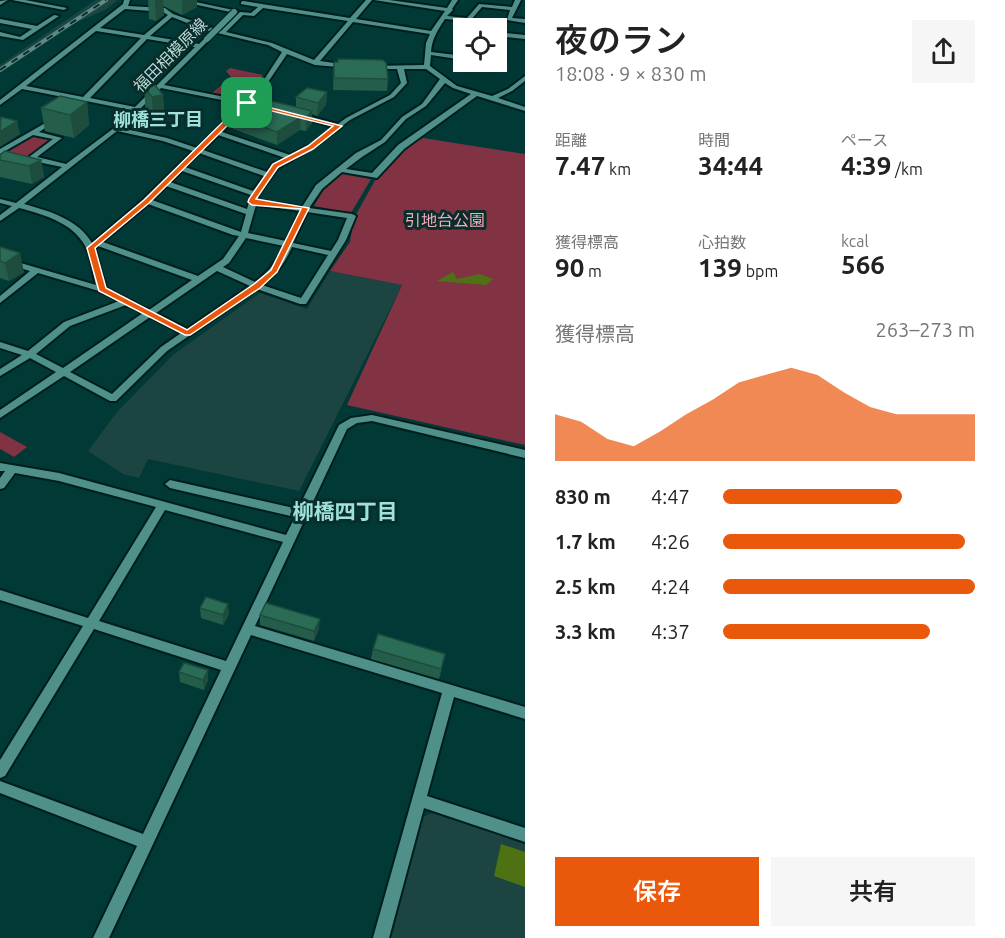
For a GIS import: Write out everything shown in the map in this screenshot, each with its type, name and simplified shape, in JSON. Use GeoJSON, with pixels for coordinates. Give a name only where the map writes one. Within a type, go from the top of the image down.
{"type":"FeatureCollection","features":[{"type":"Feature","properties":{"kind":"street"},"geometry":{"type":"LineString","coordinates":[[0,3],[5,0]]}},
{"type":"Feature","properties":{"kind":"street"},"geometry":{"type":"LineString","coordinates":[[0,34],[21,39],[62,10],[15,0]]}},
{"type":"Feature","properties":{"kind":"street"},"geometry":{"type":"LineString","coordinates":[[0,103],[123,7],[127,0]]}},
{"type":"Feature","properties":{"kind":"street"},"geometry":{"type":"LineString","coordinates":[[2,149],[86,100],[143,37],[171,15],[182,0],[235,12]]}},
{"type":"Feature","properties":{"kind":"street"},"geometry":{"type":"LineString","coordinates":[[315,63],[349,20],[369,0]]}},
{"type":"Feature","properties":{"kind":"street"},"geometry":{"type":"LineString","coordinates":[[377,0],[450,10]]}},
{"type":"Feature","properties":{"kind":"street"},"geometry":{"type":"LineString","coordinates":[[427,67],[433,33],[455,0]]}},
{"type":"Feature","properties":{"kind":"street"},"geometry":{"type":"LineString","coordinates":[[518,0],[508,19],[525,21]]}},
{"type":"Feature","properties":{"kind":"street"},"geometry":{"type":"LineString","coordinates":[[245,1],[261,7],[433,33]]}},
{"type":"Feature","properties":{"kind":"street","name":"福田相模原線"},"geometry":{"type":"LineString","coordinates":[[0,219],[116,129],[245,1]]}},
{"type":"Feature","properties":{"kind":"street"},"geometry":{"type":"LineString","coordinates":[[444,17],[468,20],[481,5],[513,9]]}},
{"type":"Feature","properties":{"kind":"street"},"geometry":{"type":"LineString","coordinates":[[123,7],[156,8],[222,33],[286,51],[315,63],[356,67]]}},
{"type":"Feature","properties":{"kind":"street"},"geometry":{"type":"LineString","coordinates":[[222,33],[242,13],[252,15],[261,7]]}},
{"type":"Feature","properties":{"kind":"street"},"geometry":{"type":"LineString","coordinates":[[0,21],[37,28]]}},
{"type":"Feature","properties":{"kind":"street"},"geometry":{"type":"LineString","coordinates":[[95,29],[200,46]]}},
{"type":"Feature","properties":{"kind":"street"},"geometry":{"type":"LineString","coordinates":[[507,36],[525,38]]}},
{"type":"Feature","properties":{"kind":"street"},"geometry":{"type":"LineString","coordinates":[[94,245],[147,201],[247,103],[270,76],[286,51]]}},
{"type":"Feature","properties":{"kind":"street"},"geometry":{"type":"LineString","coordinates":[[428,53],[453,56]]}},
{"type":"Feature","properties":{"kind":"street"},"geometry":{"type":"LineString","coordinates":[[367,67],[427,67],[455,87],[525,109]]}},
{"type":"Feature","properties":{"kind":"street"},"geometry":{"type":"LineString","coordinates":[[0,415],[218,268],[234,254],[244,235],[253,198],[276,166],[310,147],[338,126],[399,91],[404,83],[400,67]]}},
{"type":"Feature","properties":{"kind":"street"},"geometry":{"type":"LineString","coordinates":[[0,345],[30,354],[114,399],[164,349],[257,286],[275,271],[305,208],[319,187],[383,141],[404,118],[423,105],[444,79]]}},
{"type":"Feature","properties":{"kind":"street"},"geometry":{"type":"LineString","coordinates":[[492,99],[523,82]]}},
{"type":"Feature","properties":{"kind":"street"},"geometry":{"type":"LineString","coordinates":[[161,86],[256,105]]}},
{"type":"Feature","properties":{"kind":"street"},"geometry":{"type":"LineString","coordinates":[[22,87],[137,109]]}},
{"type":"Feature","properties":{"kind":"street"},"geometry":{"type":"LineString","coordinates":[[340,170],[374,176],[401,147],[476,94]]}},
{"type":"Feature","properties":{"kind":"street"},"geometry":{"type":"LineString","coordinates":[[285,110],[338,126]]}},
{"type":"Feature","properties":{"kind":"street"},"geometry":{"type":"LineString","coordinates":[[116,129],[165,139],[268,175]]}},
{"type":"Feature","properties":{"kind":"street"},"geometry":{"type":"LineString","coordinates":[[216,132],[289,157]]}},
{"type":"Feature","properties":{"kind":"street"},"geometry":{"type":"LineString","coordinates":[[0,161],[22,165],[58,138],[33,133]]}},
{"type":"Feature","properties":{"kind":"street"},"geometry":{"type":"LineString","coordinates":[[31,158],[69,167]]}},
{"type":"Feature","properties":{"kind":"street"},"geometry":{"type":"LineString","coordinates":[[180,168],[253,198],[352,216],[333,254],[303,302],[257,286],[218,268]]}},
{"type":"Feature","properties":{"kind":"street"},"geometry":{"type":"LineString","coordinates":[[165,183],[250,213]]}},
{"type":"Feature","properties":{"kind":"street"},"geometry":{"type":"LineString","coordinates":[[0,201],[62,220],[94,245],[200,280]]}},
{"type":"Feature","properties":{"kind":"street"},"geometry":{"type":"LineString","coordinates":[[147,201],[244,235],[333,254]]}},
{"type":"Feature","properties":{"kind":"street"},"geometry":{"type":"LineString","coordinates":[[94,245],[102,289]]}},
{"type":"Feature","properties":{"kind":"street"},"geometry":{"type":"LineString","coordinates":[[0,259],[102,289],[188,333]]}},
{"type":"Feature","properties":{"kind":"street"},"geometry":{"type":"LineString","coordinates":[[0,300],[36,270]]}},
{"type":"Feature","properties":{"kind":"street"},"geometry":{"type":"LineString","coordinates":[[0,373],[30,354],[67,324],[125,302]]}},
{"type":"Feature","properties":{"kind":"street"},"geometry":{"type":"LineString","coordinates":[[101,938],[343,427],[355,420],[372,418],[525,454]]}},
{"type":"Feature","properties":{"kind":"street"},"geometry":{"type":"LineString","coordinates":[[0,467],[59,477],[289,540]]}},
{"type":"Feature","properties":{"kind":"street"},"geometry":{"type":"LineString","coordinates":[[0,485],[12,470]]}},
{"type":"Feature","properties":{"kind":"street"},"geometry":{"type":"LineString","coordinates":[[170,483],[301,514]]}},
{"type":"Feature","properties":{"kind":"street"},"geometry":{"type":"LineString","coordinates":[[0,772],[163,505]]}},
{"type":"Feature","properties":{"kind":"street"},"geometry":{"type":"LineString","coordinates":[[0,595],[229,667]]}},
{"type":"Feature","properties":{"kind":"street"},"geometry":{"type":"LineString","coordinates":[[248,629],[525,713]]}},
{"type":"Feature","properties":{"kind":"street"},"geometry":{"type":"LineString","coordinates":[[381,938],[449,690]]}},
{"type":"Feature","properties":{"kind":"street"},"geometry":{"type":"LineString","coordinates":[[0,788],[146,842]]}},
{"type":"Feature","properties":{"kind":"street"},"geometry":{"type":"LineString","coordinates":[[419,800],[525,835]]}},
{"type":"Feature","properties":{"kind":"shaded area"},"geometry":{"type":"Polygon","coordinates":[[[96,0],[118,0],[105,10],[71,25],[0,73],[0,65],[96,0]]]}},
{"type":"Feature","properties":{"kind":"shaded area"},"geometry":{"type":"Polygon","coordinates":[[[330,271],[402,285],[299,491],[148,459],[139,478],[123,474],[88,451],[117,412],[174,354],[260,293],[307,309],[330,271]]]}},
{"type":"Feature","properties":{"kind":"shaded area"},"geometry":{"type":"Polygon","coordinates":[[[453,272],[457,279],[480,274],[493,279],[486,285],[437,281],[453,272]]]}},
{"type":"Feature","properties":{"kind":"shaded area"},"geometry":{"type":"Polygon","coordinates":[[[432,813],[525,843],[525,938],[390,938],[423,817],[432,813]]]}},
{"type":"Feature","properties":{"kind":"shaded area"},"geometry":{"type":"Polygon","coordinates":[[[501,844],[525,852],[525,887],[494,876],[501,844]]]}},
{"type":"Feature","properties":{"kind":"green space"},"geometry":{"type":"Polygon","coordinates":[[[230,68],[263,75],[242,99],[212,93],[231,77],[226,71],[230,68]]]}},
{"type":"Feature","properties":{"kind":"green space"},"geometry":{"type":"Polygon","coordinates":[[[34,135],[53,139],[20,163],[0,155],[34,135]]]}},
{"type":"Feature","properties":{"kind":"green space","name":"引地台公園"},"geometry":{"type":"Polygon","coordinates":[[[423,138],[525,154],[525,445],[347,405],[402,285],[330,271],[350,242],[354,218],[377,177],[401,150],[423,138]]]}},
{"type":"Feature","properties":{"kind":"green space"},"geometry":{"type":"Polygon","coordinates":[[[342,173],[371,179],[351,213],[314,206],[325,187],[342,173]]]}},
{"type":"Feature","properties":{"kind":"green space"},"geometry":{"type":"Polygon","coordinates":[[[0,432],[27,447],[14,457],[0,449],[0,432]]]}},
{"type":"Feature","properties":{"kind":"building"},"geometry":{"type":"Polygon","coordinates":[[[338,59],[383,60],[386,63],[388,79],[334,78],[334,62],[338,62],[338,59]]]}},
{"type":"Feature","properties":{"kind":"building"},"geometry":{"type":"Polygon","coordinates":[[[155,85],[163,95],[152,97],[144,87],[155,85]]]}},
{"type":"Feature","properties":{"kind":"building"},"geometry":{"type":"Polygon","coordinates":[[[307,88],[327,92],[318,103],[296,97],[307,88]]]}},
{"type":"Feature","properties":{"kind":"building"},"geometry":{"type":"Polygon","coordinates":[[[60,96],[87,102],[70,115],[41,108],[60,96]]]}},
{"type":"Feature","properties":{"kind":"building"},"geometry":{"type":"Polygon","coordinates":[[[254,97],[312,111],[306,118],[301,117],[277,132],[232,116],[254,97]]]}},
{"type":"Feature","properties":{"kind":"building"},"geometry":{"type":"Polygon","coordinates":[[[1,117],[17,121],[0,132],[1,117]]]}},
{"type":"Feature","properties":{"kind":"building"},"geometry":{"type":"Polygon","coordinates":[[[5,151],[41,160],[29,166],[0,160],[0,155],[5,151]]]}},
{"type":"Feature","properties":{"kind":"building"},"geometry":{"type":"Polygon","coordinates":[[[0,247],[20,253],[5,263],[0,261],[0,247]]]}},
{"type":"Feature","properties":{"kind":"building"},"geometry":{"type":"Polygon","coordinates":[[[206,597],[228,604],[223,615],[200,608],[206,597]]]}},
{"type":"Feature","properties":{"kind":"building"},"geometry":{"type":"Polygon","coordinates":[[[266,603],[320,619],[314,631],[260,615],[266,603]]]}},
{"type":"Feature","properties":{"kind":"building"},"geometry":{"type":"Polygon","coordinates":[[[378,634],[445,654],[441,669],[373,649],[378,634]]]}},
{"type":"Feature","properties":{"kind":"building"},"geometry":{"type":"Polygon","coordinates":[[[184,663],[208,670],[203,680],[179,672],[184,663]]]}},
{"type":"Feature","properties":{"kind":"railway"},"geometry":{"type":"LineString","coordinates":[[0,70],[106,0]]}},
{"type":"Feature","properties":{"kind":"district","name":"柳橋三丁目"},"geometry":{"type":"Point","coordinates":[158,120]}},
{"type":"Feature","properties":{"kind":"district","name":"柳橋四丁目"},"geometry":{"type":"Point","coordinates":[345,512]}},
{"type":"Feature","properties":{"kind":"route"},"geometry":{"type":"LineString","coordinates":[[247,103],[285,110],[338,126],[310,147],[279,163],[255,194],[252,202],[305,208],[275,271],[188,333],[106,293],[100,285],[91,248],[147,201],[247,103]]}}]}
